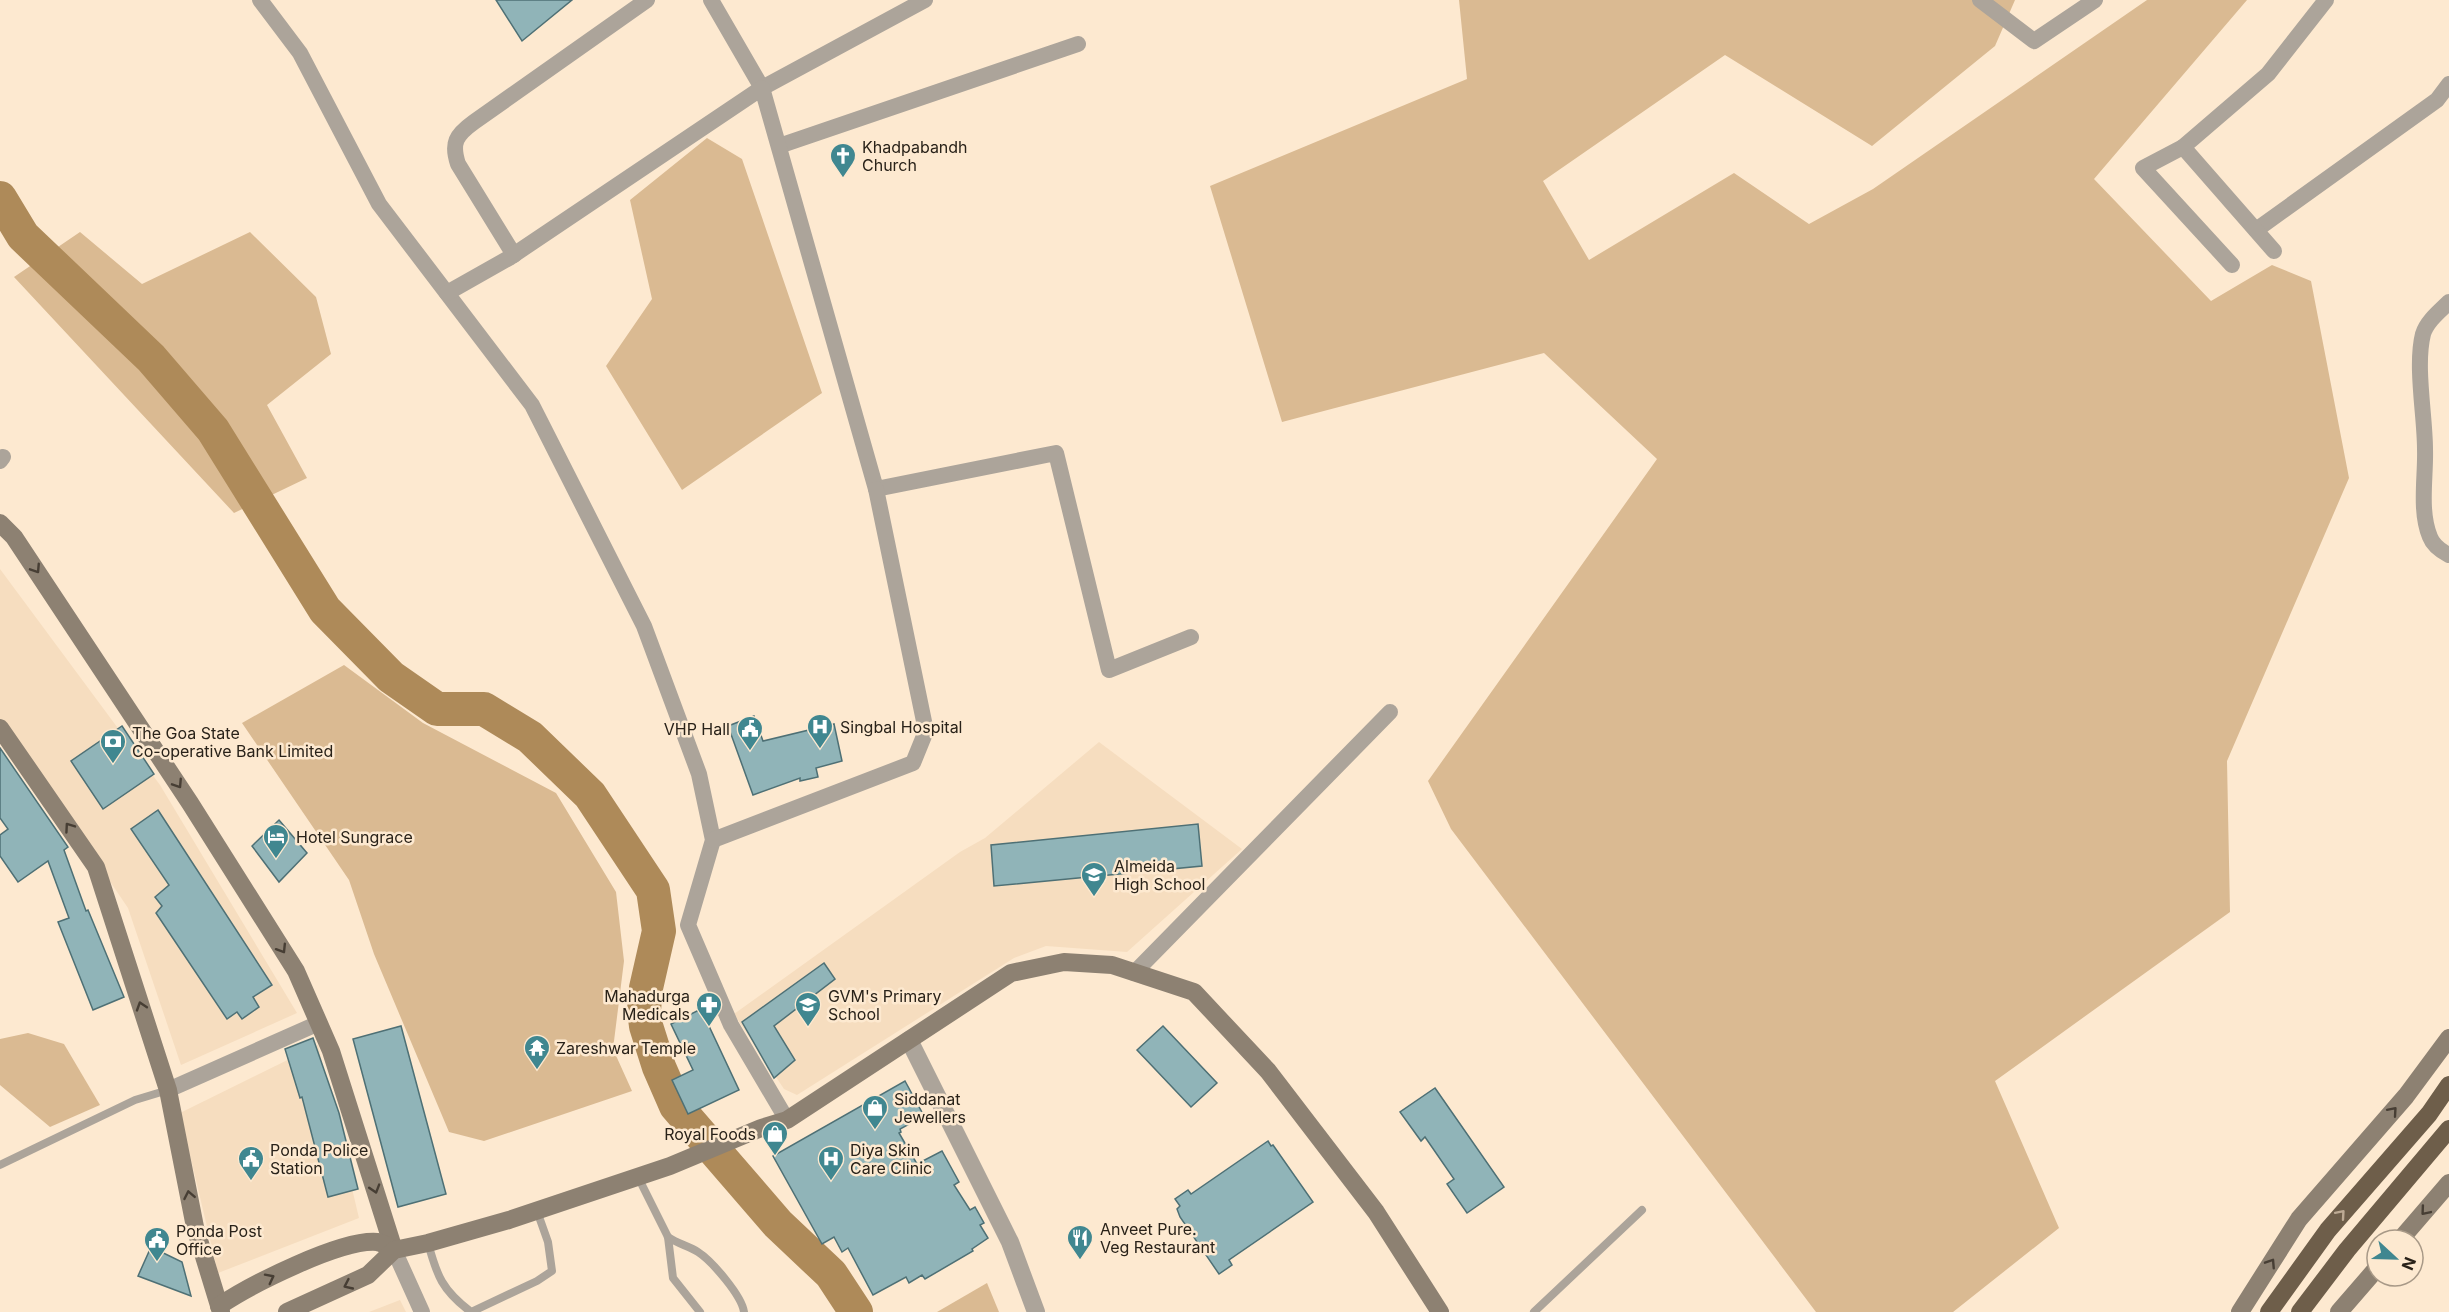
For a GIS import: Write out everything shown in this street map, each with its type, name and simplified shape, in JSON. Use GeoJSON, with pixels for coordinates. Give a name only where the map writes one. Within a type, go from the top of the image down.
{"type":"FeatureCollection","features":[{"type":"Feature","properties":{"kind":"highway"},"geometry":{"type":"LineString","coordinates":[[2269,1312],[2328,1230],[2429,1114],[2449,1085]]}},
{"type":"Feature","properties":{"kind":"highway"},"geometry":{"type":"LineString","coordinates":[[2300,1312],[2347,1250],[2449,1129]]}},
{"type":"Feature","properties":{"kind":"main road"},"geometry":{"type":"LineString","coordinates":[[0,523],[14,537],[190,803],[296,971],[331,1051],[394,1250]]}},
{"type":"Feature","properties":{"kind":"main road"},"geometry":{"type":"LineString","coordinates":[[0,728],[96,867],[168,1090],[195,1227],[220,1309],[310,1258],[338,1249],[379,1242],[394,1250]]}},
{"type":"Feature","properties":{"kind":"main road"},"geometry":{"type":"LineString","coordinates":[[287,1312],[368,1275],[394,1250],[428,1243],[670,1166],[761,1128],[787,1120],[1011,973],[1064,962],[1112,965],[1194,992],[1268,1071],[1376,1212],[1440,1312]]}},
{"type":"Feature","properties":{"kind":"main road"},"geometry":{"type":"LineString","coordinates":[[2240,1312],[2299,1219],[2406,1096],[2449,1038]]}},
{"type":"Feature","properties":{"kind":"main road"},"geometry":{"type":"LineString","coordinates":[[2410,1228],[2449,1183]]}},
{"type":"Feature","properties":{"kind":"main road"},"geometry":{"type":"LineString","coordinates":[[2339,1312],[2365,1282]]}},
{"type":"Feature","properties":{"kind":"street"},"geometry":{"type":"LineString","coordinates":[[260,0],[300,53],[379,204],[532,405],[644,626],[699,774],[713,840],[687,925],[731,1025],[787,1120]]}},
{"type":"Feature","properties":{"kind":"street"},"geometry":{"type":"LineString","coordinates":[[514,255],[458,165],[454,150],[456,140],[474,122],[647,0]]}},
{"type":"Feature","properties":{"kind":"street"},"geometry":{"type":"LineString","coordinates":[[711,0],[762,88],[876,489],[926,731],[913,764],[713,840]]}},
{"type":"Feature","properties":{"kind":"street"},"geometry":{"type":"LineString","coordinates":[[447,293],[514,255],[762,88],[925,0]]}},
{"type":"Feature","properties":{"kind":"street"},"geometry":{"type":"LineString","coordinates":[[1980,0],[2034,41],[2095,0]]}},
{"type":"Feature","properties":{"kind":"street"},"geometry":{"type":"LineString","coordinates":[[2232,265],[2143,168],[2183,147],[2268,74],[2326,0]]}},
{"type":"Feature","properties":{"kind":"street"},"geometry":{"type":"LineString","coordinates":[[779,146],[1078,44]]}},
{"type":"Feature","properties":{"kind":"street"},"geometry":{"type":"LineString","coordinates":[[2256,230],[2437,100],[2449,84]]}},
{"type":"Feature","properties":{"kind":"street"},"geometry":{"type":"LineString","coordinates":[[2183,147],[2274,251]]}},
{"type":"Feature","properties":{"kind":"street"},"geometry":{"type":"LineString","coordinates":[[2449,302],[2431,320],[2423,333],[2421,351],[2421,402],[2426,447],[2425,520],[2430,538],[2437,547],[2449,555]]}},
{"type":"Feature","properties":{"kind":"street"},"geometry":{"type":"LineString","coordinates":[[876,489],[1056,453],[1109,670],[1191,637]]}},
{"type":"Feature","properties":{"kind":"street"},"geometry":{"type":"LineString","coordinates":[[1134,973],[1390,712]]}},
{"type":"Feature","properties":{"kind":"street"},"geometry":{"type":"LineString","coordinates":[[168,1090],[319,1023]]}},
{"type":"Feature","properties":{"kind":"street"},"geometry":{"type":"LineString","coordinates":[[909,1040],[1010,1242],[1036,1312]]}},
{"type":"Feature","properties":{"kind":"street"},"geometry":{"type":"LineString","coordinates":[[394,1250],[422,1312]]}},
{"type":"Feature","properties":{"kind":"lane"},"geometry":{"type":"LineString","coordinates":[[0,1165],[135,1100],[168,1090]]}},
{"type":"Feature","properties":{"kind":"lane"},"geometry":{"type":"LineString","coordinates":[[638,1176],[668,1238],[672,1278],[700,1312]]}},
{"type":"Feature","properties":{"kind":"lane"},"geometry":{"type":"LineString","coordinates":[[428,1243],[437,1278],[459,1303],[471,1312],[537,1281],[552,1271],[548,1242],[536,1210]]}},
{"type":"Feature","properties":{"kind":"lane"},"geometry":{"type":"LineString","coordinates":[[1534,1312],[1642,1210]]}},
{"type":"Feature","properties":{"kind":"lane"},"geometry":{"type":"LineString","coordinates":[[668,1238],[707,1258],[742,1301],[744,1312]]}},
{"type":"Feature","properties":{"kind":"shaded area"},"geometry":{"type":"Polygon","coordinates":[[[1459,0],[2015,0],[1995,46],[1872,146],[1725,55],[1543,181],[1589,260],[1734,173],[1809,224],[1873,189],[2147,0],[2247,0],[2094,179],[2211,301],[2272,265],[2311,281],[2349,478],[2227,761],[2230,912],[1995,1081],[2059,1228],[1953,1312],[1816,1312],[1451,829],[1428,781],[1657,459],[1544,353],[1282,422],[1210,186],[1467,79],[1459,0]]]}},
{"type":"Feature","properties":{"kind":"shaded area"},"geometry":{"type":"Polygon","coordinates":[[[707,138],[742,159],[822,393],[682,490],[606,366],[652,299],[630,200],[707,138]]]}},
{"type":"Feature","properties":{"kind":"shaded area"},"geometry":{"type":"Polygon","coordinates":[[[80,232],[142,284],[250,232],[316,297],[331,354],[267,405],[307,478],[234,513],[14,277],[80,232]]]}},
{"type":"Feature","properties":{"kind":"shaded area"},"geometry":{"type":"Polygon","coordinates":[[[0,569],[160,785],[297,1013],[181,1065],[128,908],[0,719],[0,569]]]}},
{"type":"Feature","properties":{"kind":"shaded area"},"geometry":{"type":"Polygon","coordinates":[[[344,665],[423,723],[556,793],[616,892],[624,961],[613,1049],[632,1091],[484,1141],[449,1132],[374,954],[349,880],[242,723],[344,665]]]}},
{"type":"Feature","properties":{"kind":"shaded area"},"geometry":{"type":"Polygon","coordinates":[[[1099,742],[1242,849],[1127,952],[1046,946],[1014,958],[797,1095],[784,1089],[734,1014],[960,852],[985,838],[1099,742]]]}},
{"type":"Feature","properties":{"kind":"shaded area"},"geometry":{"type":"Polygon","coordinates":[[[28,1033],[64,1044],[100,1105],[50,1127],[0,1085],[0,1039],[28,1033]]]}},
{"type":"Feature","properties":{"kind":"shaded area"},"geometry":{"type":"Polygon","coordinates":[[[318,1045],[359,1218],[218,1273],[180,1113],[318,1045]]]}},
{"type":"Feature","properties":{"kind":"shaded area"},"geometry":{"type":"Polygon","coordinates":[[[987,1283],[999,1312],[937,1312],[987,1283]]]}},
{"type":"Feature","properties":{"kind":"shaded area"},"geometry":{"type":"Polygon","coordinates":[[[400,1300],[406,1312],[369,1312],[400,1300]]]}},
{"type":"Feature","properties":{"kind":"building"},"geometry":{"type":"Polygon","coordinates":[[[496,0],[572,0],[522,41],[496,0]]]}},
{"type":"Feature","properties":{"kind":"building"},"geometry":{"type":"Polygon","coordinates":[[[754,716],[763,741],[834,724],[842,761],[816,768],[818,777],[800,781],[800,778],[753,795],[728,726],[754,716]]]}},
{"type":"Feature","properties":{"kind":"building"},"geometry":{"type":"Polygon","coordinates":[[[122,726],[154,774],[103,809],[71,761],[122,726]]]}},
{"type":"Feature","properties":{"kind":"building"},"geometry":{"type":"Polygon","coordinates":[[[0,748],[68,847],[64,850],[86,911],[88,910],[124,997],[93,1010],[58,922],[69,918],[48,861],[18,882],[0,856],[0,835],[8,829],[0,818],[0,748]]]}},
{"type":"Feature","properties":{"kind":"building"},"geometry":{"type":"Polygon","coordinates":[[[158,810],[272,985],[253,997],[259,1007],[242,1019],[237,1012],[227,1019],[156,913],[162,906],[155,897],[169,885],[131,829],[158,810]]]}},
{"type":"Feature","properties":{"kind":"building"},"geometry":{"type":"Polygon","coordinates":[[[279,820],[307,853],[279,882],[252,846],[279,820]]]}},
{"type":"Feature","properties":{"kind":"building"},"geometry":{"type":"Polygon","coordinates":[[[1198,824],[1202,866],[994,886],[991,845],[1198,824]]]}},
{"type":"Feature","properties":{"kind":"building"},"geometry":{"type":"Polygon","coordinates":[[[824,963],[835,979],[774,1026],[795,1060],[774,1078],[742,1022],[824,963]]]}},
{"type":"Feature","properties":{"kind":"building"},"geometry":{"type":"Polygon","coordinates":[[[701,1009],[739,1090],[688,1114],[672,1080],[693,1070],[671,1024],[701,1009]]]}},
{"type":"Feature","properties":{"kind":"building"},"geometry":{"type":"Polygon","coordinates":[[[401,1026],[446,1194],[398,1207],[353,1039],[401,1026]]]}},
{"type":"Feature","properties":{"kind":"building"},"geometry":{"type":"Polygon","coordinates":[[[1163,1026],[1217,1083],[1191,1107],[1137,1050],[1163,1026]]]}},
{"type":"Feature","properties":{"kind":"building"},"geometry":{"type":"Polygon","coordinates":[[[313,1038],[339,1113],[358,1189],[328,1197],[302,1097],[300,1098],[285,1049],[313,1038]]]}},
{"type":"Feature","properties":{"kind":"building"},"geometry":{"type":"Polygon","coordinates":[[[905,1081],[924,1116],[900,1129],[899,1133],[917,1164],[942,1151],[959,1182],[954,1185],[970,1210],[975,1207],[984,1223],[980,1225],[988,1238],[972,1249],[973,1251],[925,1279],[922,1275],[909,1283],[906,1277],[873,1295],[848,1248],[842,1252],[834,1237],[822,1244],[773,1156],[905,1081]]]}},
{"type":"Feature","properties":{"kind":"building"},"geometry":{"type":"Polygon","coordinates":[[[1435,1088],[1504,1187],[1467,1213],[1447,1184],[1454,1179],[1425,1137],[1421,1141],[1400,1112],[1435,1088]]]}},
{"type":"Feature","properties":{"kind":"building"},"geometry":{"type":"Polygon","coordinates":[[[1268,1141],[1313,1202],[1229,1260],[1232,1265],[1219,1274],[1180,1217],[1177,1209],[1180,1206],[1175,1199],[1188,1190],[1191,1194],[1268,1141]]]}},
{"type":"Feature","properties":{"kind":"building"},"geometry":{"type":"Polygon","coordinates":[[[151,1247],[182,1262],[191,1296],[138,1276],[151,1247]]]}},
{"type":"Feature","properties":{"kind":"waterway"},"geometry":{"type":"LineString","coordinates":[[0,198],[23,236],[151,358],[213,430],[325,610],[391,677],[437,709],[484,709],[530,737],[590,795],[653,890],[659,931],[646,988],[644,1010],[646,1026],[659,1067],[676,1106],[778,1224],[831,1274],[856,1312]]}},
{"type":"Feature","properties":{"kind":"place","name":"Khadpabandh Church"},"geometry":{"type":"Point","coordinates":[843,179]}},
{"type":"Feature","properties":{"kind":"place","name":"Singbal Hospital"},"geometry":{"type":"Point","coordinates":[820,750]}},
{"type":"Feature","properties":{"kind":"place","name":"VHP Hall"},"geometry":{"type":"Point","coordinates":[750,752]}},
{"type":"Feature","properties":{"kind":"place","name":"The Goa State Co-operative Bank Limited"},"geometry":{"type":"Point","coordinates":[113,765]}},
{"type":"Feature","properties":{"kind":"place","name":"Hotel Sungrace"},"geometry":{"type":"Point","coordinates":[276,860]}},
{"type":"Feature","properties":{"kind":"place","name":"Almeida High School"},"geometry":{"type":"Point","coordinates":[1094,898]}},
{"type":"Feature","properties":{"kind":"place","name":"Mahadurga Medicals"},"geometry":{"type":"Point","coordinates":[709,1028]}},
{"type":"Feature","properties":{"kind":"place","name":"GVM's Primary School"},"geometry":{"type":"Point","coordinates":[808,1028]}},
{"type":"Feature","properties":{"kind":"place","name":"Zareshwar Temple"},"geometry":{"type":"Point","coordinates":[537,1071]}},
{"type":"Feature","properties":{"kind":"place","name":"Siddanat Jewellers"},"geometry":{"type":"Point","coordinates":[875,1131]}},
{"type":"Feature","properties":{"kind":"place","name":"Royal Foods"},"geometry":{"type":"Point","coordinates":[775,1157]}},
{"type":"Feature","properties":{"kind":"place","name":"Ponda Police Station"},"geometry":{"type":"Point","coordinates":[251,1182]}},
{"type":"Feature","properties":{"kind":"place","name":"Diya Skin Care Clinic"},"geometry":{"type":"Point","coordinates":[831,1182]}},
{"type":"Feature","properties":{"kind":"place","name":"Anveet Pure. Veg Restaurant"},"geometry":{"type":"Point","coordinates":[1080,1261]}},
{"type":"Feature","properties":{"kind":"place","name":"Ponda Post Office"},"geometry":{"type":"Point","coordinates":[157,1263]}}]}
